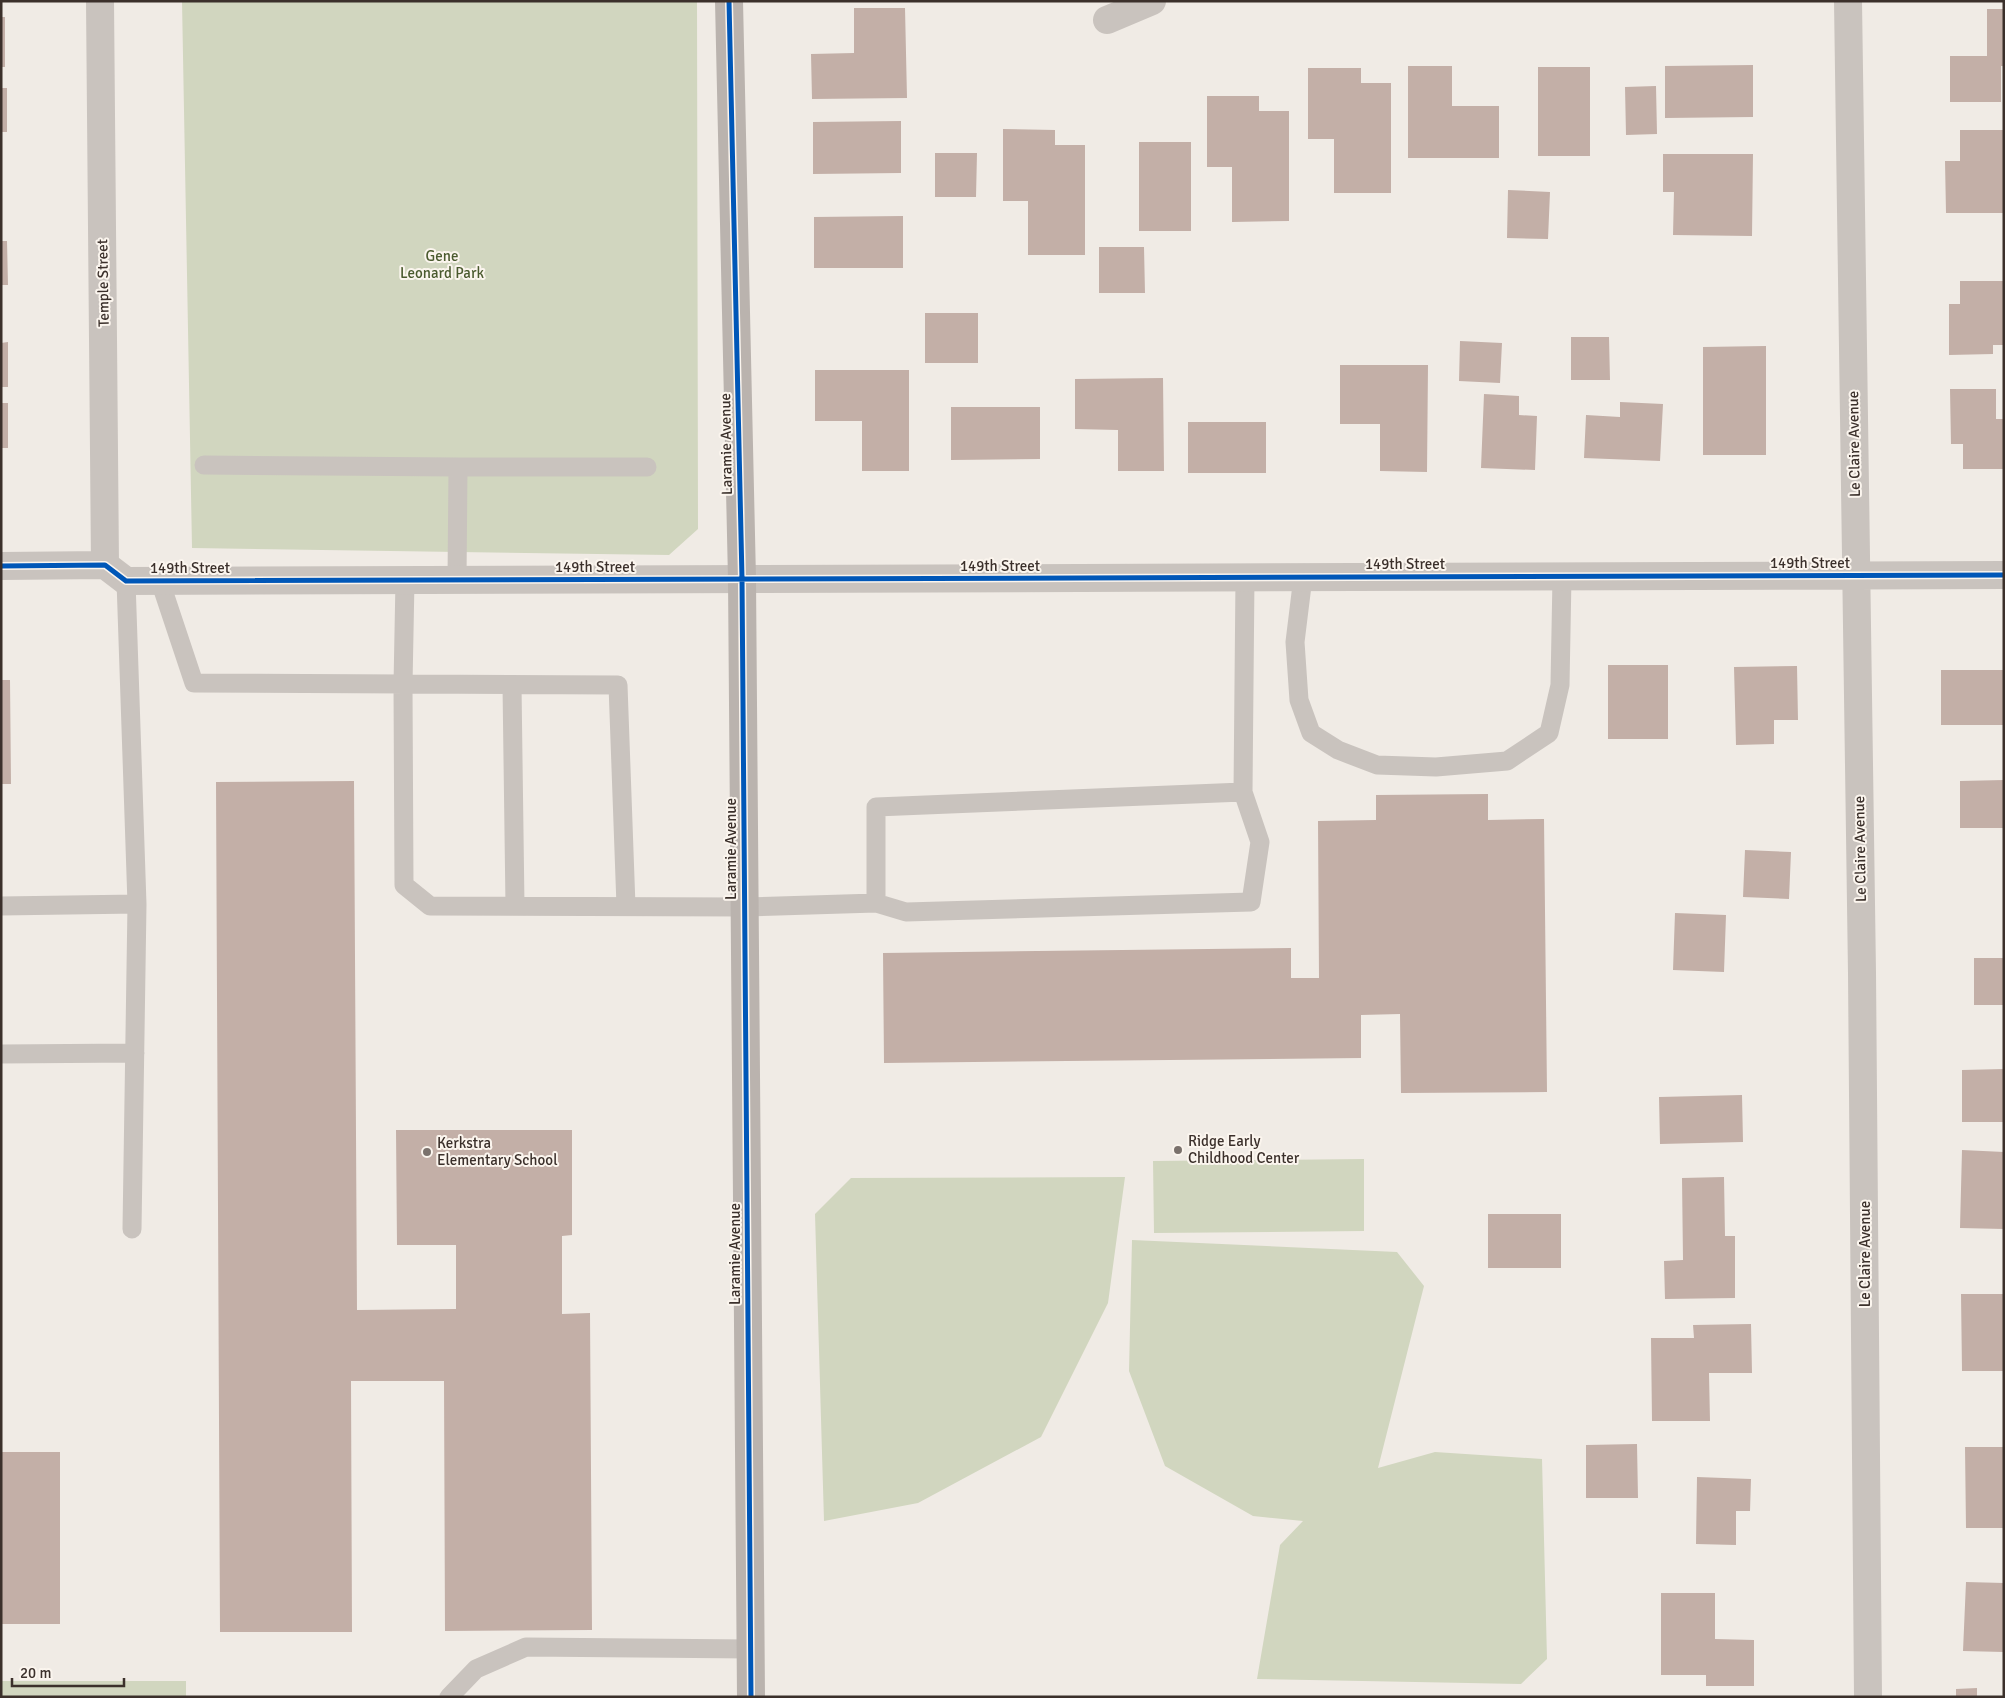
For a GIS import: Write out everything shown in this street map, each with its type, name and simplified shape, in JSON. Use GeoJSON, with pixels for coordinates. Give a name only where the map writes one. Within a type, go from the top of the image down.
{"type":"FeatureCollection","features":[{"type":"Feature","properties":{"kind":"street","name":"Temple Street"},"geometry":{"type":"LineString","coordinates":[[100,1],[116,573]]}},
{"type":"Feature","properties":{"kind":"street","name":"Laramie Avenue"},"geometry":{"type":"LineString","coordinates":[[729,1],[742,579],[751,1697]]}},
{"type":"Feature","properties":{"kind":"street"},"geometry":{"type":"LineString","coordinates":[[1107,20],[1152,1]]}},
{"type":"Feature","properties":{"kind":"street","name":"Le Claire Avenue"},"geometry":{"type":"LineString","coordinates":[[1848,1],[1862,992],[1868,1697]]}},
{"type":"Feature","properties":{"kind":"street","name":"149th Street"},"geometry":{"type":"LineString","coordinates":[[1,566],[116,573],[160,581],[2004,575]]}},
{"type":"Feature","properties":{"kind":"lane"},"geometry":{"type":"LineString","coordinates":[[204,465],[648,467]]}},
{"type":"Feature","properties":{"kind":"lane"},"geometry":{"type":"LineString","coordinates":[[457,580],[458,467]]}},
{"type":"Feature","properties":{"kind":"lane"},"geometry":{"type":"LineString","coordinates":[[116,573],[137,904],[132,1229]]}},
{"type":"Feature","properties":{"kind":"lane"},"geometry":{"type":"LineString","coordinates":[[405,580],[403,685],[404,885],[430,906],[744,907],[876,903],[906,912],[1251,902],[1260,842],[1243,792],[1245,577]]}},
{"type":"Feature","properties":{"kind":"lane"},"geometry":{"type":"LineString","coordinates":[[1303,577],[1295,642],[1299,700],[1311,732],[1338,750],[1377,765],[1436,767],[1507,762],[1549,733],[1560,685],[1562,577]]}},
{"type":"Feature","properties":{"kind":"lane"},"geometry":{"type":"LineString","coordinates":[[160,581],[194,683],[618,685],[626,906]]}},
{"type":"Feature","properties":{"kind":"lane"},"geometry":{"type":"LineString","coordinates":[[512,685],[515,906]]}},
{"type":"Feature","properties":{"kind":"lane"},"geometry":{"type":"LineString","coordinates":[[876,903],[876,807],[1243,792]]}},
{"type":"Feature","properties":{"kind":"lane"},"geometry":{"type":"LineString","coordinates":[[1,906],[137,904]]}},
{"type":"Feature","properties":{"kind":"lane"},"geometry":{"type":"LineString","coordinates":[[1,1054],[136,1053]]}},
{"type":"Feature","properties":{"kind":"lane"},"geometry":{"type":"LineString","coordinates":[[449,1697],[476,1669],[526,1647],[750,1649]]}},
{"type":"Feature","properties":{"kind":"green space","name":"Gene Leonard Park"},"geometry":{"type":"Polygon","coordinates":[[[182,1],[697,1],[698,529],[669,555],[192,548],[182,1]]]}},
{"type":"Feature","properties":{"kind":"green space"},"geometry":{"type":"Polygon","coordinates":[[[1364,1159],[1364,1231],[1154,1233],[1153,1161],[1364,1159]]]}},
{"type":"Feature","properties":{"kind":"green space"},"geometry":{"type":"Polygon","coordinates":[[[1125,1177],[1108,1303],[1041,1437],[918,1503],[824,1521],[815,1214],[851,1178],[1125,1177]]]}},
{"type":"Feature","properties":{"kind":"green space"},"geometry":{"type":"Polygon","coordinates":[[[1132,1240],[1397,1252],[1424,1286],[1378,1468],[1435,1452],[1542,1459],[1547,1659],[1521,1684],[1257,1679],[1280,1545],[1303,1521],[1253,1516],[1165,1466],[1129,1371],[1132,1240]]]}},
{"type":"Feature","properties":{"kind":"green space"},"geometry":{"type":"Polygon","coordinates":[[[1,1681],[186,1681],[186,1697],[1,1697],[1,1681]]]}},
{"type":"Feature","properties":{"kind":"building"},"geometry":{"type":"Polygon","coordinates":[[[854,8],[905,8],[907,98],[812,99],[811,54],[854,53],[854,8]]]}},
{"type":"Feature","properties":{"kind":"building"},"geometry":{"type":"Polygon","coordinates":[[[1987,9],[2004,9],[2004,66],[2001,66],[2001,102],[1950,102],[1950,56],[1987,56],[1987,9]]]}},
{"type":"Feature","properties":{"kind":"building"},"geometry":{"type":"Polygon","coordinates":[[[1,17],[5,17],[5,67],[1,67],[1,17]]]}},
{"type":"Feature","properties":{"kind":"building"},"geometry":{"type":"Polygon","coordinates":[[[1753,65],[1753,117],[1665,118],[1665,66],[1753,65]]]}},
{"type":"Feature","properties":{"kind":"building"},"geometry":{"type":"Polygon","coordinates":[[[1408,66],[1452,66],[1452,106],[1499,106],[1499,158],[1408,158],[1408,66]]]}},
{"type":"Feature","properties":{"kind":"building"},"geometry":{"type":"Polygon","coordinates":[[[1538,67],[1590,67],[1590,156],[1538,156],[1538,67]]]}},
{"type":"Feature","properties":{"kind":"building"},"geometry":{"type":"Polygon","coordinates":[[[1308,68],[1361,68],[1361,83],[1391,83],[1391,193],[1334,193],[1334,139],[1308,139],[1308,68]]]}},
{"type":"Feature","properties":{"kind":"building"},"geometry":{"type":"Polygon","coordinates":[[[1656,86],[1657,134],[1626,135],[1625,87],[1656,86]]]}},
{"type":"Feature","properties":{"kind":"building"},"geometry":{"type":"Polygon","coordinates":[[[1,88],[7,88],[7,132],[1,132],[1,88]]]}},
{"type":"Feature","properties":{"kind":"building"},"geometry":{"type":"Polygon","coordinates":[[[1207,96],[1259,96],[1259,111],[1289,111],[1289,221],[1232,222],[1232,167],[1207,167],[1207,96]]]}},
{"type":"Feature","properties":{"kind":"building"},"geometry":{"type":"Polygon","coordinates":[[[901,121],[901,173],[813,174],[813,122],[901,121]]]}},
{"type":"Feature","properties":{"kind":"building"},"geometry":{"type":"Polygon","coordinates":[[[1003,129],[1055,130],[1055,145],[1085,145],[1085,255],[1028,255],[1028,201],[1003,201],[1003,129]]]}},
{"type":"Feature","properties":{"kind":"building"},"geometry":{"type":"Polygon","coordinates":[[[1960,130],[2004,130],[2004,213],[1946,213],[1945,161],[1960,161],[1960,130]]]}},
{"type":"Feature","properties":{"kind":"building"},"geometry":{"type":"Polygon","coordinates":[[[1139,142],[1191,142],[1191,231],[1139,231],[1139,142]]]}},
{"type":"Feature","properties":{"kind":"building"},"geometry":{"type":"Polygon","coordinates":[[[935,153],[977,153],[976,197],[935,197],[935,153]]]}},
{"type":"Feature","properties":{"kind":"building"},"geometry":{"type":"Polygon","coordinates":[[[1663,154],[1753,154],[1752,236],[1673,235],[1674,192],[1663,192],[1663,154]]]}},
{"type":"Feature","properties":{"kind":"building"},"geometry":{"type":"Polygon","coordinates":[[[1508,190],[1550,192],[1548,239],[1507,238],[1508,190]]]}},
{"type":"Feature","properties":{"kind":"building"},"geometry":{"type":"Polygon","coordinates":[[[903,216],[903,268],[814,268],[814,217],[903,216]]]}},
{"type":"Feature","properties":{"kind":"building"},"geometry":{"type":"Polygon","coordinates":[[[1,241],[7,241],[8,285],[1,285],[1,241]]]}},
{"type":"Feature","properties":{"kind":"building"},"geometry":{"type":"Polygon","coordinates":[[[1099,247],[1144,247],[1145,293],[1099,293],[1099,247]]]}},
{"type":"Feature","properties":{"kind":"building"},"geometry":{"type":"Polygon","coordinates":[[[1960,281],[2004,281],[2004,345],[1993,345],[1993,354],[1949,355],[1949,304],[1960,304],[1960,281]]]}},
{"type":"Feature","properties":{"kind":"building"},"geometry":{"type":"Polygon","coordinates":[[[925,313],[978,313],[978,363],[925,363],[925,313]]]}},
{"type":"Feature","properties":{"kind":"building"},"geometry":{"type":"Polygon","coordinates":[[[1571,337],[1609,337],[1610,380],[1571,380],[1571,337]]]}},
{"type":"Feature","properties":{"kind":"building"},"geometry":{"type":"Polygon","coordinates":[[[1460,341],[1502,343],[1500,383],[1459,381],[1460,341]]]}},
{"type":"Feature","properties":{"kind":"building"},"geometry":{"type":"Polygon","coordinates":[[[8,342],[8,387],[1,387],[1,343],[8,342]]]}},
{"type":"Feature","properties":{"kind":"building"},"geometry":{"type":"Polygon","coordinates":[[[1766,346],[1766,455],[1703,455],[1703,347],[1766,346]]]}},
{"type":"Feature","properties":{"kind":"building"},"geometry":{"type":"Polygon","coordinates":[[[1340,365],[1428,365],[1427,472],[1380,471],[1380,424],[1340,424],[1340,365]]]}},
{"type":"Feature","properties":{"kind":"building"},"geometry":{"type":"Polygon","coordinates":[[[815,370],[909,370],[909,471],[862,471],[862,421],[815,421],[815,370]]]}},
{"type":"Feature","properties":{"kind":"building"},"geometry":{"type":"Polygon","coordinates":[[[1163,378],[1164,471],[1118,471],[1118,430],[1075,429],[1075,379],[1163,378]]]}},
{"type":"Feature","properties":{"kind":"building"},"geometry":{"type":"Polygon","coordinates":[[[1950,389],[1996,389],[1996,419],[2004,419],[2004,469],[1963,469],[1963,444],[1951,444],[1950,389]]]}},
{"type":"Feature","properties":{"kind":"building"},"geometry":{"type":"Polygon","coordinates":[[[1484,394],[1519,396],[1519,415],[1537,416],[1535,470],[1481,468],[1484,394]]]}},
{"type":"Feature","properties":{"kind":"building"},"geometry":{"type":"Polygon","coordinates":[[[1620,402],[1663,404],[1660,461],[1584,458],[1586,415],[1620,417],[1620,402]]]}},
{"type":"Feature","properties":{"kind":"building"},"geometry":{"type":"Polygon","coordinates":[[[1,403],[8,403],[8,448],[1,448],[1,403]]]}},
{"type":"Feature","properties":{"kind":"building"},"geometry":{"type":"Polygon","coordinates":[[[951,407],[1040,407],[1040,459],[951,460],[951,407]]]}},
{"type":"Feature","properties":{"kind":"building"},"geometry":{"type":"Polygon","coordinates":[[[1188,422],[1266,422],[1266,473],[1188,473],[1188,422]]]}},
{"type":"Feature","properties":{"kind":"building"},"geometry":{"type":"Polygon","coordinates":[[[1608,665],[1668,665],[1668,739],[1608,739],[1608,665]]]}},
{"type":"Feature","properties":{"kind":"building"},"geometry":{"type":"Polygon","coordinates":[[[1797,666],[1798,720],[1774,720],[1774,744],[1736,745],[1734,667],[1797,666]]]}},
{"type":"Feature","properties":{"kind":"building"},"geometry":{"type":"Polygon","coordinates":[[[1941,670],[2004,670],[2004,725],[1941,725],[1941,670]]]}},
{"type":"Feature","properties":{"kind":"building"},"geometry":{"type":"Polygon","coordinates":[[[1,680],[10,680],[11,784],[1,784],[1,680]]]}},
{"type":"Feature","properties":{"kind":"building"},"geometry":{"type":"Polygon","coordinates":[[[2004,780],[2004,828],[1960,828],[1960,781],[2004,780]]]}},
{"type":"Feature","properties":{"kind":"building"},"geometry":{"type":"Polygon","coordinates":[[[354,781],[357,1310],[456,1309],[456,1245],[397,1245],[396,1130],[572,1130],[572,1235],[562,1236],[562,1314],[590,1313],[592,1630],[445,1631],[444,1381],[351,1381],[352,1632],[220,1632],[216,782],[354,781]]]}},
{"type":"Feature","properties":{"kind":"building"},"geometry":{"type":"Polygon","coordinates":[[[1488,794],[1488,820],[1544,819],[1547,1092],[1401,1093],[1400,1014],[1361,1015],[1361,1058],[884,1063],[883,953],[1291,948],[1291,978],[1319,978],[1318,821],[1376,820],[1376,795],[1488,794]]]}},
{"type":"Feature","properties":{"kind":"building"},"geometry":{"type":"Polygon","coordinates":[[[1745,850],[1791,852],[1789,899],[1743,897],[1745,850]]]}},
{"type":"Feature","properties":{"kind":"building"},"geometry":{"type":"Polygon","coordinates":[[[1675,913],[1726,915],[1724,972],[1673,970],[1675,913]]]}},
{"type":"Feature","properties":{"kind":"building"},"geometry":{"type":"Polygon","coordinates":[[[1974,958],[2004,958],[2004,1005],[1974,1005],[1974,958]]]}},
{"type":"Feature","properties":{"kind":"building"},"geometry":{"type":"Polygon","coordinates":[[[2004,1069],[2004,1122],[1962,1122],[1962,1070],[2004,1069]]]}},
{"type":"Feature","properties":{"kind":"building"},"geometry":{"type":"Polygon","coordinates":[[[1742,1095],[1743,1142],[1660,1144],[1659,1097],[1742,1095]]]}},
{"type":"Feature","properties":{"kind":"building"},"geometry":{"type":"Polygon","coordinates":[[[1962,1150],[2004,1152],[2004,1229],[1960,1228],[1962,1150]]]}},
{"type":"Feature","properties":{"kind":"building"},"geometry":{"type":"Polygon","coordinates":[[[1724,1177],[1725,1236],[1735,1236],[1735,1298],[1665,1299],[1664,1261],[1683,1260],[1682,1178],[1724,1177]]]}},
{"type":"Feature","properties":{"kind":"building"},"geometry":{"type":"Polygon","coordinates":[[[1488,1214],[1561,1214],[1561,1268],[1488,1268],[1488,1214]]]}},
{"type":"Feature","properties":{"kind":"building"},"geometry":{"type":"Polygon","coordinates":[[[1961,1294],[2004,1294],[2004,1371],[1962,1371],[1961,1294]]]}},
{"type":"Feature","properties":{"kind":"building"},"geometry":{"type":"Polygon","coordinates":[[[1751,1324],[1752,1373],[1709,1373],[1710,1421],[1652,1421],[1651,1338],[1694,1338],[1693,1325],[1751,1324]]]}},
{"type":"Feature","properties":{"kind":"building"},"geometry":{"type":"Polygon","coordinates":[[[1637,1444],[1638,1498],[1586,1498],[1586,1445],[1637,1444]]]}},
{"type":"Feature","properties":{"kind":"building"},"geometry":{"type":"Polygon","coordinates":[[[1965,1447],[2004,1447],[2004,1528],[1966,1528],[1965,1447]]]}},
{"type":"Feature","properties":{"kind":"building"},"geometry":{"type":"Polygon","coordinates":[[[1,1452],[60,1452],[60,1624],[1,1624],[1,1452]]]}},
{"type":"Feature","properties":{"kind":"building"},"geometry":{"type":"Polygon","coordinates":[[[1697,1477],[1751,1479],[1750,1511],[1736,1511],[1736,1545],[1696,1544],[1697,1477]]]}},
{"type":"Feature","properties":{"kind":"building"},"geometry":{"type":"Polygon","coordinates":[[[1966,1582],[2004,1583],[2004,1652],[1963,1651],[1966,1582]]]}},
{"type":"Feature","properties":{"kind":"building"},"geometry":{"type":"Polygon","coordinates":[[[1661,1593],[1715,1593],[1715,1639],[1754,1640],[1754,1686],[1706,1686],[1706,1675],[1661,1675],[1661,1593]]]}},
{"type":"Feature","properties":{"kind":"building"},"geometry":{"type":"Polygon","coordinates":[[[1977,1688],[1977,1697],[1956,1697],[1956,1689],[1977,1688]]]}},
{"type":"Feature","properties":{"kind":"cycle path"},"geometry":{"type":"LineString","coordinates":[[729,1],[742,579],[751,1697]]}},
{"type":"Feature","properties":{"kind":"cycle path"},"geometry":{"type":"LineString","coordinates":[[1,566],[105,565],[126,581],[2004,575]]}},
{"type":"Feature","properties":{"kind":"place","name":"Ridge Early Childhood Center"},"geometry":{"type":"Point","coordinates":[1178,1150]}},
{"type":"Feature","properties":{"kind":"place","name":"Kerkstra Elementary School"},"geometry":{"type":"Point","coordinates":[427,1152]}}]}
